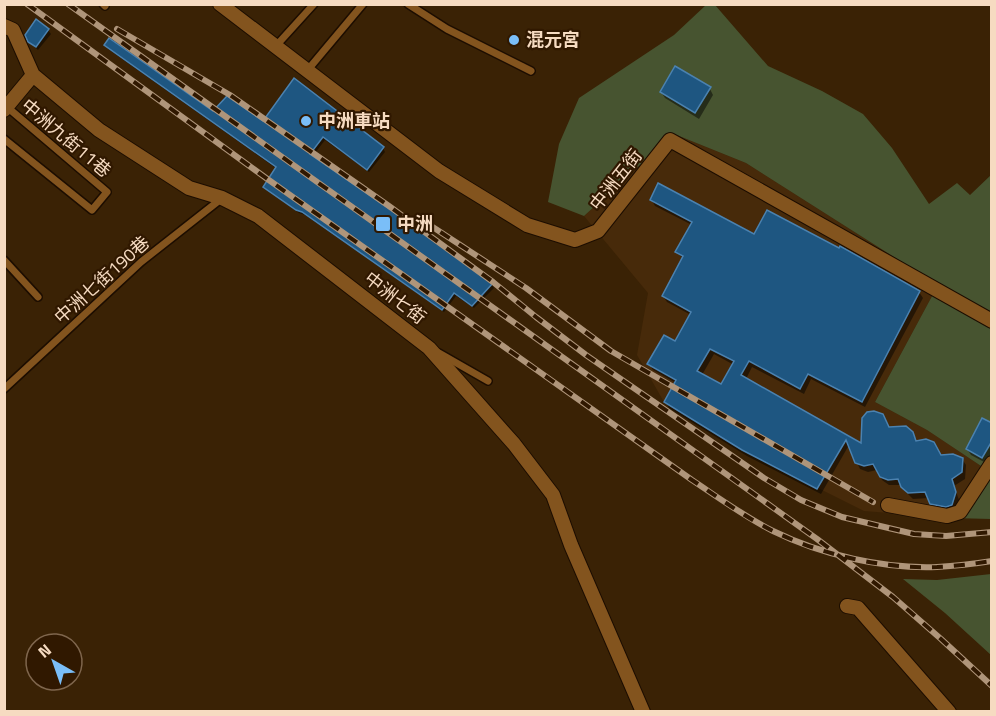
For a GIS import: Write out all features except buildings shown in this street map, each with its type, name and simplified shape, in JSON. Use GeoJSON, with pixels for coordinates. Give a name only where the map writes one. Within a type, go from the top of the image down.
{"type":"FeatureCollection","features":[{"type":"Feature","properties":{"kind":"street","name":"中洲五街"},"geometry":{"type":"LineString","coordinates":[[220,4],[306,72],[440,171],[527,225],[575,240],[598,231],[670,140],[992,321]]}},
{"type":"Feature","properties":{"kind":"street","name":"中洲七街"},"geometry":{"type":"LineString","coordinates":[[4,26],[13,30],[33,75],[99,130],[189,188],[222,198],[258,216],[429,348],[514,444],[553,495],[571,545],[643,711]]}},
{"type":"Feature","properties":{"kind":"street"},"geometry":{"type":"LineString","coordinates":[[6,108],[33,75]]}},
{"type":"Feature","properties":{"kind":"street"},"geometry":{"type":"LineString","coordinates":[[888,505],[947,516],[960,512],[992,463]]}},
{"type":"Feature","properties":{"kind":"street"},"geometry":{"type":"LineString","coordinates":[[846,606],[858,609],[949,711]]}},
{"type":"Feature","properties":{"kind":"lane"},"geometry":{"type":"LineString","coordinates":[[275,47],[314,4]]}},
{"type":"Feature","properties":{"kind":"lane"},"geometry":{"type":"LineString","coordinates":[[306,72],[363,4]]}},
{"type":"Feature","properties":{"kind":"lane"},"geometry":{"type":"LineString","coordinates":[[408,4],[447,29],[531,71]]}},
{"type":"Feature","properties":{"kind":"lane","name":"中洲九街11巷"},"geometry":{"type":"LineString","coordinates":[[4,139],[92,210],[107,192],[6,108]]}},
{"type":"Feature","properties":{"kind":"lane","name":"中洲七街190巷"},"geometry":{"type":"LineString","coordinates":[[4,389],[141,262],[222,198]]}},
{"type":"Feature","properties":{"kind":"lane"},"geometry":{"type":"LineString","coordinates":[[4,260],[38,297]]}},
{"type":"Feature","properties":{"kind":"lane"},"geometry":{"type":"LineString","coordinates":[[429,348],[488,381]]}},
{"type":"Feature","properties":{"kind":"shaded area"},"geometry":{"type":"Polygon","coordinates":[[[674,134],[746,163],[938,285],[875,402],[927,430],[981,466],[952,518],[864,511],[742,450],[664,402],[637,355],[648,293],[584,216],[674,134]]]}},
{"type":"Feature","properties":{"kind":"green space"},"geometry":{"type":"Polygon","coordinates":[[[706,5],[715,5],[768,66],[822,91],[863,114],[892,148],[929,204],[957,183],[970,195],[991,175],[991,519],[952,518],[981,466],[927,430],[875,402],[938,285],[746,163],[674,134],[584,216],[548,202],[559,144],[579,98],[674,35],[706,5]]]}},
{"type":"Feature","properties":{"kind":"green space"},"geometry":{"type":"Polygon","coordinates":[[[991,574],[991,655],[903,579],[937,580],[991,574]]]}},
{"type":"Feature","properties":{"kind":"railway"},"geometry":{"type":"LineString","coordinates":[[27,4],[266,178],[692,480],[752,520],[792,540],[853,559],[874,563],[937,567],[992,561]]}},
{"type":"Feature","properties":{"kind":"railway"},"geometry":{"type":"LineString","coordinates":[[68,4],[817,539],[893,597],[992,686]]}},
{"type":"Feature","properties":{"kind":"railway"},"geometry":{"type":"LineString","coordinates":[[117,29],[230,95],[389,206],[493,282],[586,355],[764,478],[801,500],[842,517],[914,534],[946,536],[992,532]]}},
{"type":"Feature","properties":{"kind":"railway"},"geometry":{"type":"LineString","coordinates":[[422,220],[526,288],[611,351],[873,502]]}},
{"type":"Feature","properties":{"kind":"place","name":"混元宮"},"geometry":{"type":"Point","coordinates":[514,40]}},
{"type":"Feature","properties":{"kind":"place","name":"中洲車站"},"geometry":{"type":"Point","coordinates":[306,121]}},
{"type":"Feature","properties":{"kind":"place","name":"中洲"},"geometry":{"type":"Point","coordinates":[383,224]}}]}
